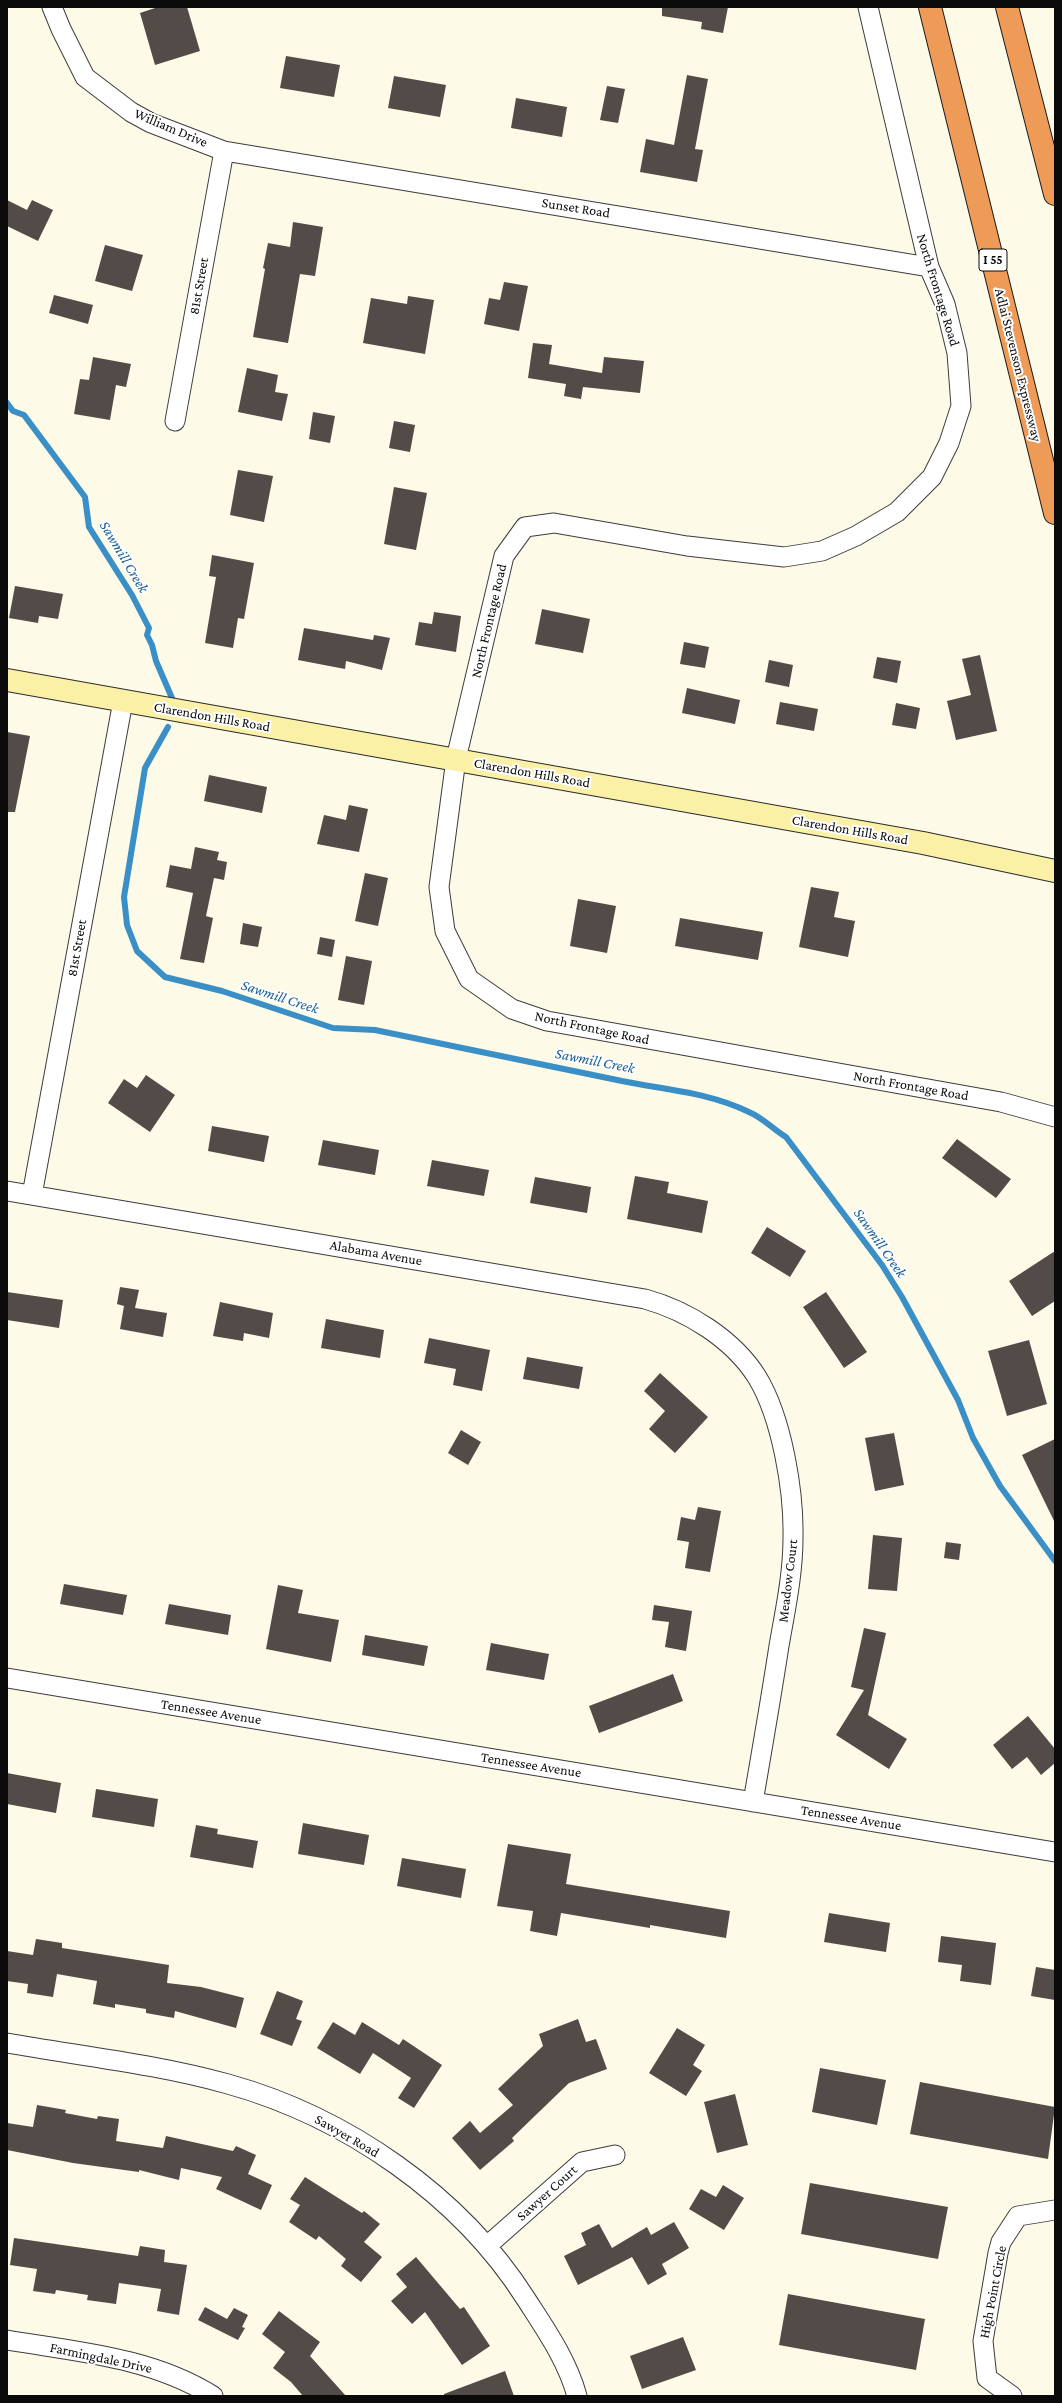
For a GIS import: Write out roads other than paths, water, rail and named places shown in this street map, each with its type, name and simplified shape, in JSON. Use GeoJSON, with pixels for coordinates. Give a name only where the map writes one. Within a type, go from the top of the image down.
{"type":"FeatureCollection","features":[{"type":"Feature","properties":{"kind":"highway","name":"Adlai Stevenson Expressway"},"geometry":{"type":"LineString","coordinates":[[930,7],[1055,513]]}},
{"type":"Feature","properties":{"kind":"highway"},"geometry":{"type":"LineString","coordinates":[[1007,7],[1053,188]]}},
{"type":"Feature","properties":{"kind":"highway"},"geometry":{"type":"LineString","coordinates":[[1020,7],[1053,188]]}},
{"type":"Feature","properties":{"kind":"street","name":"William Drive"},"geometry":{"type":"LineString","coordinates":[[52,7],[61,29],[85,77],[131,112],[144,119],[224,151]]}},
{"type":"Feature","properties":{"kind":"street","name":"North Frontage Road"},"geometry":{"type":"LineString","coordinates":[[868,7],[929,267],[945,304],[957,353],[961,406],[949,443],[932,477],[897,512],[856,536],[822,551],[784,557],[687,546],[554,523],[525,527],[504,556],[456,759],[439,887],[445,931],[469,979],[512,1009],[547,1021],[1001,1102],[1055,1117]]}},
{"type":"Feature","properties":{"kind":"street","name":"Sunset Road"},"geometry":{"type":"LineString","coordinates":[[224,151],[929,267]]}},
{"type":"Feature","properties":{"kind":"street","name":"81st Street"},"geometry":{"type":"LineString","coordinates":[[175,422],[224,151]]}},
{"type":"Feature","properties":{"kind":"street","name":"Clarendon Hills Road"},"geometry":{"type":"LineString","coordinates":[[7,680],[923,843],[1055,871]]}},
{"type":"Feature","properties":{"kind":"street","name":"81st Street"},"geometry":{"type":"LineString","coordinates":[[32,1195],[123,701]]}},
{"type":"Feature","properties":{"kind":"street","name":"Alabama Avenue"},"geometry":{"type":"LineString","coordinates":[[7,1191],[645,1299],[684,1313],[709,1328],[732,1348]]}},
{"type":"Feature","properties":{"kind":"street","name":"Meadow Court"},"geometry":{"type":"LineString","coordinates":[[732,1348],[757,1377],[773,1414],[787,1464],[792,1502],[793,1538],[789,1587],[753,1802]]}},
{"type":"Feature","properties":{"kind":"street","name":"Tennessee Avenue"},"geometry":{"type":"LineString","coordinates":[[7,1678],[1055,1852]]}},
{"type":"Feature","properties":{"kind":"street","name":"Sawyer Road"},"geometry":{"type":"LineString","coordinates":[[7,2043],[196,2076],[266,2097],[335,2128],[390,2162],[451,2211],[487,2246],[517,2284],[560,2353],[577,2396]]}},
{"type":"Feature","properties":{"kind":"street","name":"Sawyer Court"},"geometry":{"type":"LineString","coordinates":[[487,2246],[582,2162],[615,2155]]}},
{"type":"Feature","properties":{"kind":"street","name":"High Point Circle"},"geometry":{"type":"LineString","coordinates":[[1012,2396],[987,2378],[983,2341],[998,2253],[1001,2242],[1018,2216],[1055,2210]]}},
{"type":"Feature","properties":{"kind":"street","name":"Farmingdale Drive"},"geometry":{"type":"LineString","coordinates":[[7,2340],[137,2362],[178,2377],[213,2396]]}},
{"type":"Feature","properties":{"kind":"waterway","name":"Sawmill Creek"},"geometry":{"type":"LineString","coordinates":[[7,403],[13,411],[24,415],[85,497],[89,527],[132,595],[149,628],[147,635],[152,645],[156,661],[172,698]]}},
{"type":"Feature","properties":{"kind":"waterway","name":"Sawmill Creek"},"geometry":{"type":"LineString","coordinates":[[168,727],[145,768],[124,897],[127,925],[137,951],[165,977],[222,991],[333,1028],[375,1030],[622,1081],[687,1092],[734,1105],[759,1117],[786,1137],[882,1265],[902,1297],[958,1400],[973,1438],[1000,1486],[1055,1561]]}}]}
